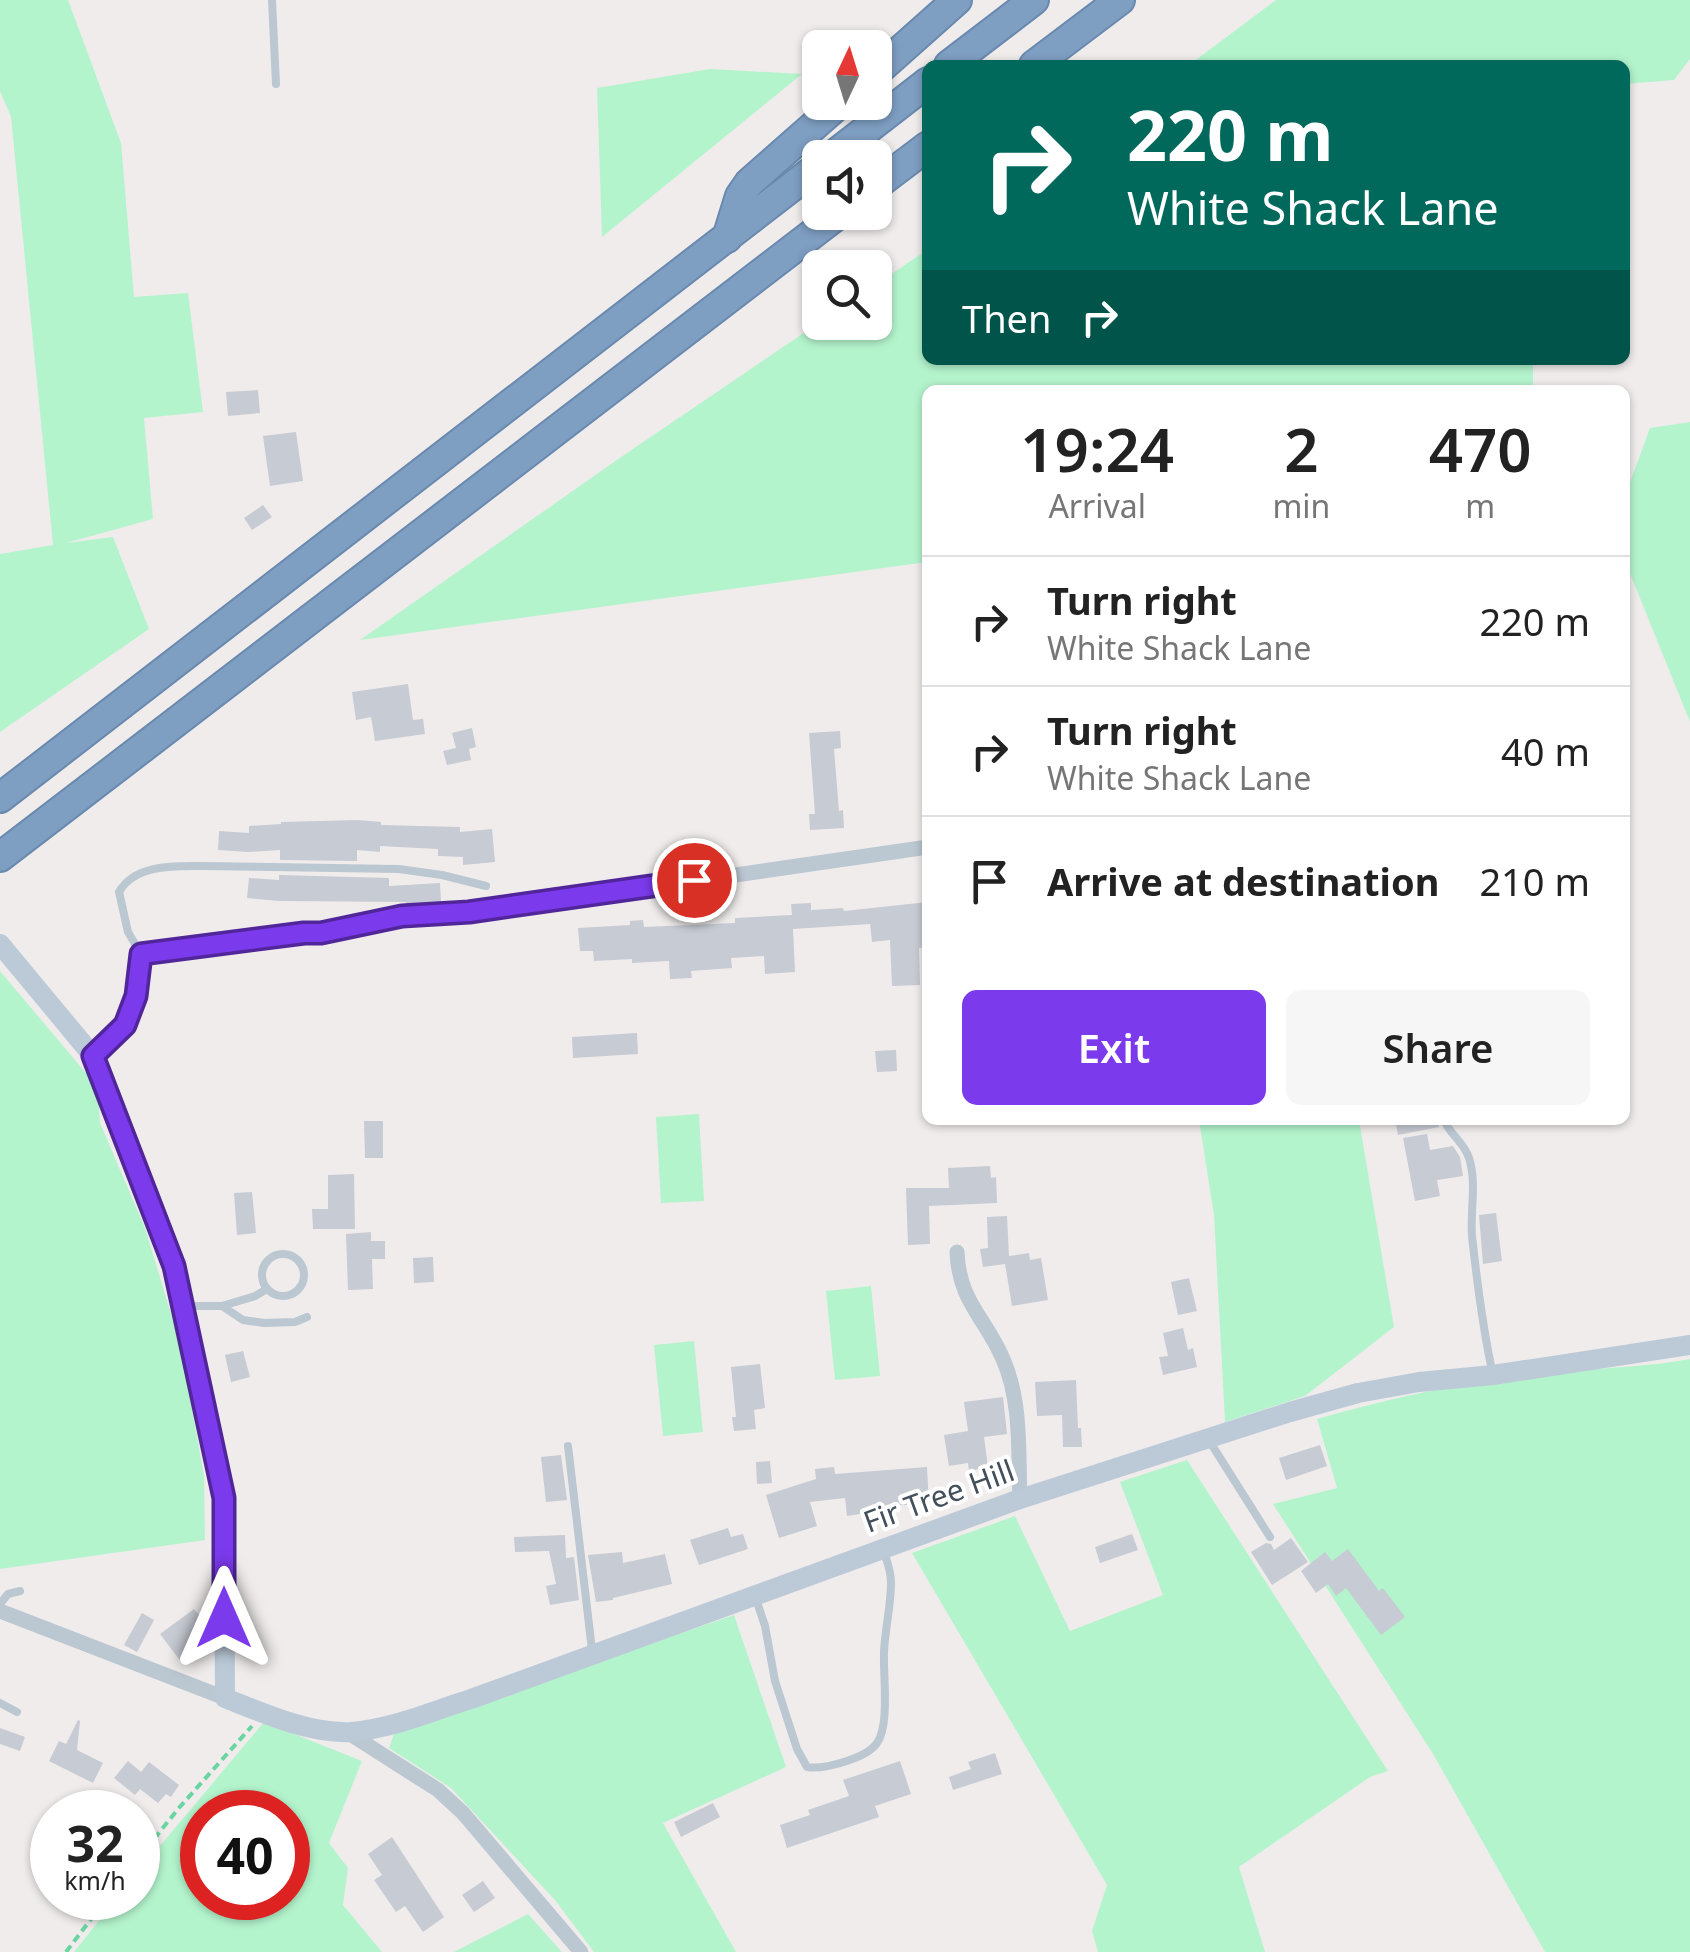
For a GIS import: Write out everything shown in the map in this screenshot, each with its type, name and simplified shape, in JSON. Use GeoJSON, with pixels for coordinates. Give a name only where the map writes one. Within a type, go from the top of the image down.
{"type":"FeatureCollection","features":[{"type":"Feature","properties":{"kind":"highway"},"geometry":{"type":"LineString","coordinates":[[892,58],[958,0]]}},
{"type":"Feature","properties":{"kind":"highway"},"geometry":{"type":"LineString","coordinates":[[956,60],[1034,0]]}},
{"type":"Feature","properties":{"kind":"highway"},"geometry":{"type":"LineString","coordinates":[[1041,60],[1120,0]]}},
{"type":"Feature","properties":{"kind":"highway"},"geometry":{"type":"LineString","coordinates":[[853,140],[922,87]]}},
{"type":"Feature","properties":{"kind":"highway"},"geometry":{"type":"LineString","coordinates":[[727,238],[748,183],[820,120]]}},
{"type":"Feature","properties":{"kind":"highway"},"geometry":{"type":"LineString","coordinates":[[892,173],[922,151]]}},
{"type":"Feature","properties":{"kind":"highway"},"geometry":{"type":"LineString","coordinates":[[0,798],[802,179]]}},
{"type":"Feature","properties":{"kind":"highway"},"geometry":{"type":"LineString","coordinates":[[0,857],[819,230]]}},
{"type":"Feature","properties":{"kind":"street"},"geometry":{"type":"LineString","coordinates":[[93,1056],[125,1025],[136,996],[141,954],[321,933],[402,916],[522,906],[922,847]]}},
{"type":"Feature","properties":{"kind":"street"},"geometry":{"type":"LineString","coordinates":[[0,944],[93,1056],[174,1266],[224,1498],[224,1698],[0,1608]]}},
{"type":"Feature","properties":{"kind":"street"},"geometry":{"type":"LineString","coordinates":[[957,1252],[966,1296],[1010,1377],[1018,1426],[1020,1499]]}},
{"type":"Feature","properties":{"kind":"street","name":"Fir Tree Hill"},"geometry":{"type":"LineString","coordinates":[[224,1698],[307,1726],[347,1732],[379,1728],[470,1699],[1020,1499],[1358,1394],[1419,1382],[1690,1346]]}},
{"type":"Feature","properties":{"kind":"street"},"geometry":{"type":"LineString","coordinates":[[347,1732],[438,1790],[463,1813],[581,1952]]}},
{"type":"Feature","properties":{"kind":"lane"},"geometry":{"type":"LineString","coordinates":[[272,0],[276,84]]}},
{"type":"Feature","properties":{"kind":"lane"},"geometry":{"type":"LineString","coordinates":[[141,954],[128,932],[119,892],[141,872],[172,866],[399,869],[486,886]]}},
{"type":"Feature","properties":{"kind":"lane"},"geometry":{"type":"LineString","coordinates":[[1445,1125],[1464,1144],[1470,1161],[1472,1235],[1493,1374]]}},
{"type":"Feature","properties":{"kind":"lane"},"geometry":{"type":"LineString","coordinates":[[290,1256],[301,1264],[304,1278],[298,1290],[279,1296],[267,1289],[262,1276],[271,1258],[290,1256]]}},
{"type":"Feature","properties":{"kind":"lane"},"geometry":{"type":"LineString","coordinates":[[183,1306],[222,1306],[267,1289]]}},
{"type":"Feature","properties":{"kind":"lane"},"geometry":{"type":"LineString","coordinates":[[222,1306],[243,1320],[264,1323],[295,1322],[307,1317]]}},
{"type":"Feature","properties":{"kind":"lane"},"geometry":{"type":"LineString","coordinates":[[1208,1438],[1270,1536]]}},
{"type":"Feature","properties":{"kind":"lane"},"geometry":{"type":"LineString","coordinates":[[568,1446],[592,1655]]}},
{"type":"Feature","properties":{"kind":"lane"},"geometry":{"type":"LineString","coordinates":[[754,1596],[797,1749],[807,1768],[829,1768],[872,1749],[880,1740],[892,1580],[882,1549]]}},
{"type":"Feature","properties":{"kind":"lane"},"geometry":{"type":"LineString","coordinates":[[0,1608],[8,1594],[20,1591]]}},
{"type":"Feature","properties":{"kind":"lane"},"geometry":{"type":"LineString","coordinates":[[0,1703],[18,1712]]}},
{"type":"Feature","properties":{"kind":"path"},"geometry":{"type":"LineString","coordinates":[[160,1832],[264,1713]]}},
{"type":"Feature","properties":{"kind":"path"},"geometry":{"type":"LineString","coordinates":[[66,1952],[90,1920]]}},
{"type":"Feature","properties":{"kind":"green space"},"geometry":{"type":"Polygon","coordinates":[[[0,0],[68,0],[121,143],[134,297],[188,293],[203,412],[144,418],[153,519],[66,543],[113,537],[149,629],[0,732],[0,554],[53,545],[11,117],[0,91],[0,0]]]}},
{"type":"Feature","properties":{"kind":"green space"},"geometry":{"type":"Polygon","coordinates":[[[1276,0],[1690,0],[1690,59],[1674,80],[1630,84],[1630,60],[1196,60],[1276,0]]]}},
{"type":"Feature","properties":{"kind":"green space"},"geometry":{"type":"Polygon","coordinates":[[[710,69],[802,74],[602,237],[597,88],[710,69]]]}},
{"type":"Feature","properties":{"kind":"green space"},"geometry":{"type":"Polygon","coordinates":[[[922,253],[922,365],[1533,365],[1533,385],[922,385],[922,563],[360,640],[802,334],[802,340],[892,340],[892,274],[922,253]]]}},
{"type":"Feature","properties":{"kind":"green space"},"geometry":{"type":"Polygon","coordinates":[[[1690,422],[1690,722],[1630,573],[1630,482],[1650,428],[1690,422]]]}},
{"type":"Feature","properties":{"kind":"green space"},"geometry":{"type":"Polygon","coordinates":[[[0,971],[97,1082],[100,1123],[145,1228],[181,1347],[204,1476],[205,1540],[0,1569],[0,971]]]}},
{"type":"Feature","properties":{"kind":"green space"},"geometry":{"type":"Polygon","coordinates":[[[699,1114],[704,1201],[661,1203],[656,1117],[699,1114]]]}},
{"type":"Feature","properties":{"kind":"green space"},"geometry":{"type":"Polygon","coordinates":[[[1200,1125],[1360,1125],[1394,1327],[1305,1396],[1225,1422],[1214,1215],[1200,1125]]]}},
{"type":"Feature","properties":{"kind":"green space"},"geometry":{"type":"Polygon","coordinates":[[[871,1286],[880,1376],[835,1380],[826,1291],[871,1286]]]}},
{"type":"Feature","properties":{"kind":"green space"},"geometry":{"type":"Polygon","coordinates":[[[694,1341],[703,1432],[663,1436],[654,1345],[694,1341]]]}},
{"type":"Feature","properties":{"kind":"green space"},"geometry":{"type":"Polygon","coordinates":[[[1690,1359],[1690,1952],[1545,1952],[1433,1754],[1273,1504],[1337,1488],[1317,1419],[1401,1397],[1486,1381],[1690,1359]]]}},
{"type":"Feature","properties":{"kind":"green space"},"geometry":{"type":"Polygon","coordinates":[[[1187,1460],[1388,1771],[1370,1777],[1239,1867],[1265,1952],[1098,1952],[1092,1931],[1107,1885],[912,1553],[1015,1516],[1070,1631],[1163,1595],[1120,1482],[1187,1460]]]}},
{"type":"Feature","properties":{"kind":"green space"},"geometry":{"type":"Polygon","coordinates":[[[734,1615],[786,1767],[663,1823],[736,1952],[594,1952],[555,1900],[451,1788],[389,1748],[395,1731],[734,1615]]]}},
{"type":"Feature","properties":{"kind":"green space"},"geometry":{"type":"Polygon","coordinates":[[[264,1722],[362,1761],[329,1843],[348,1868],[343,1905],[382,1952],[74,1952],[99,1920],[160,1920],[160,1846],[180,1822],[180,1920],[310,1920],[310,1790],[207,1790],[264,1722]]]}},
{"type":"Feature","properties":{"kind":"green space"},"geometry":{"type":"Polygon","coordinates":[[[528,1914],[562,1952],[454,1952],[528,1914]]]}},
{"type":"Feature","properties":{"kind":"building"},"geometry":{"type":"Polygon","coordinates":[[[258,390],[260,413],[228,416],[226,392],[258,390]]]}},
{"type":"Feature","properties":{"kind":"building"},"geometry":{"type":"Polygon","coordinates":[[[296,432],[303,481],[270,486],[263,436],[296,432]]]}},
{"type":"Feature","properties":{"kind":"building"},"geometry":{"type":"Polygon","coordinates":[[[263,505],[272,517],[252,530],[244,518],[263,505]]]}},
{"type":"Feature","properties":{"kind":"building"},"geometry":{"type":"Polygon","coordinates":[[[408,684],[413,720],[423,719],[425,734],[375,741],[371,717],[356,720],[352,692],[408,684]]]}},
{"type":"Feature","properties":{"kind":"building"},"geometry":{"type":"Polygon","coordinates":[[[472,728],[476,747],[469,749],[471,760],[447,765],[443,751],[456,748],[452,733],[472,728]]]}},
{"type":"Feature","properties":{"kind":"building"},"geometry":{"type":"Polygon","coordinates":[[[840,731],[841,748],[834,749],[844,828],[810,830],[809,814],[815,814],[809,733],[840,731]]]}},
{"type":"Feature","properties":{"kind":"building"},"geometry":{"type":"Polygon","coordinates":[[[358,820],[381,825],[460,827],[460,832],[492,829],[495,862],[463,865],[463,857],[438,856],[438,849],[380,846],[380,852],[357,850],[357,861],[280,860],[280,850],[218,850],[219,831],[249,833],[249,826],[281,822],[358,820]]]}},
{"type":"Feature","properties":{"kind":"building"},"geometry":{"type":"Polygon","coordinates":[[[279,875],[389,878],[389,886],[440,883],[441,902],[247,898],[249,878],[279,880],[279,875]]]}},
{"type":"Feature","properties":{"kind":"building"},"geometry":{"type":"Polygon","coordinates":[[[811,903],[811,910],[844,911],[922,903],[920,985],[892,986],[890,940],[872,942],[870,924],[793,929],[795,972],[765,974],[764,956],[731,958],[732,968],[691,971],[692,978],[670,979],[669,961],[594,961],[593,951],[580,951],[578,928],[630,925],[630,921],[643,920],[644,927],[735,923],[735,918],[792,915],[791,904],[811,903]]]}},
{"type":"Feature","properties":{"kind":"building"},"geometry":{"type":"Polygon","coordinates":[[[637,1033],[638,1054],[573,1058],[572,1037],[637,1033]]]}},
{"type":"Feature","properties":{"kind":"building"},"geometry":{"type":"Polygon","coordinates":[[[896,1050],[897,1071],[877,1072],[875,1051],[896,1050]]]}},
{"type":"Feature","properties":{"kind":"building"},"geometry":{"type":"Polygon","coordinates":[[[364,1121],[383,1121],[383,1158],[365,1158],[364,1121]]]}},
{"type":"Feature","properties":{"kind":"building"},"geometry":{"type":"Polygon","coordinates":[[[1396,1125],[1439,1127],[1398,1135],[1396,1125]]]}},
{"type":"Feature","properties":{"kind":"building"},"geometry":{"type":"Polygon","coordinates":[[[1427,1134],[1430,1150],[1453,1146],[1460,1157],[1463,1176],[1437,1180],[1440,1196],[1415,1201],[1403,1138],[1427,1134]]]}},
{"type":"Feature","properties":{"kind":"building"},"geometry":{"type":"Polygon","coordinates":[[[990,1166],[991,1178],[996,1177],[997,1203],[929,1206],[930,1244],[908,1245],[906,1188],[949,1188],[948,1168],[990,1166]]]}},
{"type":"Feature","properties":{"kind":"building"},"geometry":{"type":"Polygon","coordinates":[[[354,1174],[355,1229],[313,1229],[312,1209],[328,1209],[328,1175],[354,1174]]]}},
{"type":"Feature","properties":{"kind":"building"},"geometry":{"type":"Polygon","coordinates":[[[252,1192],[256,1233],[237,1235],[234,1193],[252,1192]]]}},
{"type":"Feature","properties":{"kind":"building"},"geometry":{"type":"Polygon","coordinates":[[[1496,1213],[1502,1261],[1483,1264],[1479,1215],[1496,1213]]]}},
{"type":"Feature","properties":{"kind":"building"},"geometry":{"type":"Polygon","coordinates":[[[1007,1216],[1009,1256],[1029,1253],[1030,1260],[1041,1258],[1048,1300],[1012,1306],[1005,1264],[983,1267],[980,1249],[988,1248],[987,1217],[1007,1216]]]}},
{"type":"Feature","properties":{"kind":"building"},"geometry":{"type":"Polygon","coordinates":[[[371,1232],[371,1241],[385,1241],[385,1259],[372,1259],[373,1289],[348,1290],[346,1234],[371,1232]]]}},
{"type":"Feature","properties":{"kind":"building"},"geometry":{"type":"Polygon","coordinates":[[[433,1257],[434,1282],[414,1283],[413,1258],[433,1257]]]}},
{"type":"Feature","properties":{"kind":"building"},"geometry":{"type":"Polygon","coordinates":[[[1189,1278],[1197,1311],[1178,1315],[1171,1282],[1189,1278]]]}},
{"type":"Feature","properties":{"kind":"building"},"geometry":{"type":"Polygon","coordinates":[[[1183,1328],[1197,1367],[1163,1375],[1159,1357],[1168,1356],[1163,1333],[1183,1328]]]}},
{"type":"Feature","properties":{"kind":"building"},"geometry":{"type":"Polygon","coordinates":[[[243,1351],[250,1377],[231,1382],[225,1355],[243,1351]]]}},
{"type":"Feature","properties":{"kind":"building"},"geometry":{"type":"Polygon","coordinates":[[[760,1364],[765,1408],[754,1410],[756,1429],[734,1431],[731,1367],[760,1364]]]}},
{"type":"Feature","properties":{"kind":"building"},"geometry":{"type":"Polygon","coordinates":[[[1076,1380],[1082,1447],[1063,1447],[1062,1415],[1037,1416],[1035,1382],[1076,1380]]]}},
{"type":"Feature","properties":{"kind":"building"},"geometry":{"type":"Polygon","coordinates":[[[1003,1397],[1007,1434],[984,1437],[988,1467],[969,1471],[968,1463],[949,1466],[944,1435],[968,1431],[964,1402],[1003,1397]]]}},
{"type":"Feature","properties":{"kind":"building"},"geometry":{"type":"Polygon","coordinates":[[[1320,1445],[1327,1466],[1286,1480],[1279,1458],[1320,1445]]]}},
{"type":"Feature","properties":{"kind":"building"},"geometry":{"type":"Polygon","coordinates":[[[561,1455],[567,1500],[546,1502],[541,1457],[561,1455]]]}},
{"type":"Feature","properties":{"kind":"building"},"geometry":{"type":"Polygon","coordinates":[[[770,1461],[772,1483],[757,1484],[756,1462],[770,1461]]]}},
{"type":"Feature","properties":{"kind":"building"},"geometry":{"type":"Polygon","coordinates":[[[834,1467],[835,1474],[927,1467],[929,1504],[879,1506],[879,1511],[847,1516],[845,1498],[810,1502],[817,1526],[779,1538],[766,1495],[816,1479],[815,1469],[834,1467]]]}},
{"type":"Feature","properties":{"kind":"building"},"geometry":{"type":"Polygon","coordinates":[[[728,1528],[731,1537],[743,1534],[748,1549],[699,1565],[690,1540],[728,1528]]]}},
{"type":"Feature","properties":{"kind":"building"},"geometry":{"type":"Polygon","coordinates":[[[1132,1534],[1138,1550],[1100,1563],[1095,1547],[1132,1534]]]}},
{"type":"Feature","properties":{"kind":"building"},"geometry":{"type":"Polygon","coordinates":[[[565,1535],[566,1558],[574,1557],[579,1600],[550,1605],[546,1586],[556,1584],[549,1551],[515,1552],[514,1537],[565,1535]]]}},
{"type":"Feature","properties":{"kind":"building"},"geometry":{"type":"Polygon","coordinates":[[[1291,1538],[1308,1562],[1272,1585],[1251,1552],[1266,1543],[1274,1550],[1291,1538]]]}},
{"type":"Feature","properties":{"kind":"building"},"geometry":{"type":"Polygon","coordinates":[[[1348,1549],[1379,1591],[1383,1588],[1405,1617],[1381,1635],[1346,1588],[1336,1596],[1328,1584],[1316,1593],[1301,1571],[1325,1552],[1332,1561],[1348,1549]]]}},
{"type":"Feature","properties":{"kind":"building"},"geometry":{"type":"Polygon","coordinates":[[[622,1552],[623,1563],[665,1554],[672,1584],[596,1602],[588,1555],[622,1552]]]}},
{"type":"Feature","properties":{"kind":"building"},"geometry":{"type":"Polygon","coordinates":[[[194,1609],[211,1630],[211,1642],[182,1663],[160,1634],[194,1609]]]}},
{"type":"Feature","properties":{"kind":"building"},"geometry":{"type":"Polygon","coordinates":[[[142,1613],[154,1620],[137,1652],[124,1645],[142,1613]]]}},
{"type":"Feature","properties":{"kind":"building"},"geometry":{"type":"Polygon","coordinates":[[[78,1720],[77,1750],[103,1763],[93,1783],[49,1761],[59,1741],[66,1744],[78,1720]]]}},
{"type":"Feature","properties":{"kind":"building"},"geometry":{"type":"Polygon","coordinates":[[[0,1728],[25,1737],[20,1751],[0,1744],[0,1728]]]}},
{"type":"Feature","properties":{"kind":"building"},"geometry":{"type":"Polygon","coordinates":[[[995,1753],[1002,1774],[953,1790],[949,1777],[971,1769],[968,1762],[995,1753]]]}},
{"type":"Feature","properties":{"kind":"building"},"geometry":{"type":"Polygon","coordinates":[[[128,1761],[141,1772],[149,1762],[179,1785],[171,1797],[166,1794],[160,1801],[160,1790],[129,1790],[114,1778],[128,1761]]]}},
{"type":"Feature","properties":{"kind":"building"},"geometry":{"type":"Polygon","coordinates":[[[900,1761],[911,1794],[875,1806],[879,1817],[787,1848],[780,1825],[849,1796],[843,1780],[900,1761]]]}},
{"type":"Feature","properties":{"kind":"building"},"geometry":{"type":"Polygon","coordinates":[[[713,1803],[720,1817],[681,1837],[674,1822],[713,1803]]]}},
{"type":"Feature","properties":{"kind":"building"},"geometry":{"type":"Polygon","coordinates":[[[392,1837],[444,1917],[423,1932],[405,1906],[396,1912],[374,1880],[382,1875],[368,1854],[392,1837]]]}},
{"type":"Feature","properties":{"kind":"building"},"geometry":{"type":"Polygon","coordinates":[[[483,1881],[495,1898],[474,1912],[462,1895],[483,1881]]]}},
{"type":"Feature","properties":{"kind":"route"},"geometry":{"type":"LineString","coordinates":[[224,1618],[224,1498],[174,1266],[93,1056],[125,1025],[136,996],[141,954],[321,933],[402,916],[522,906],[694,880]]}}]}
